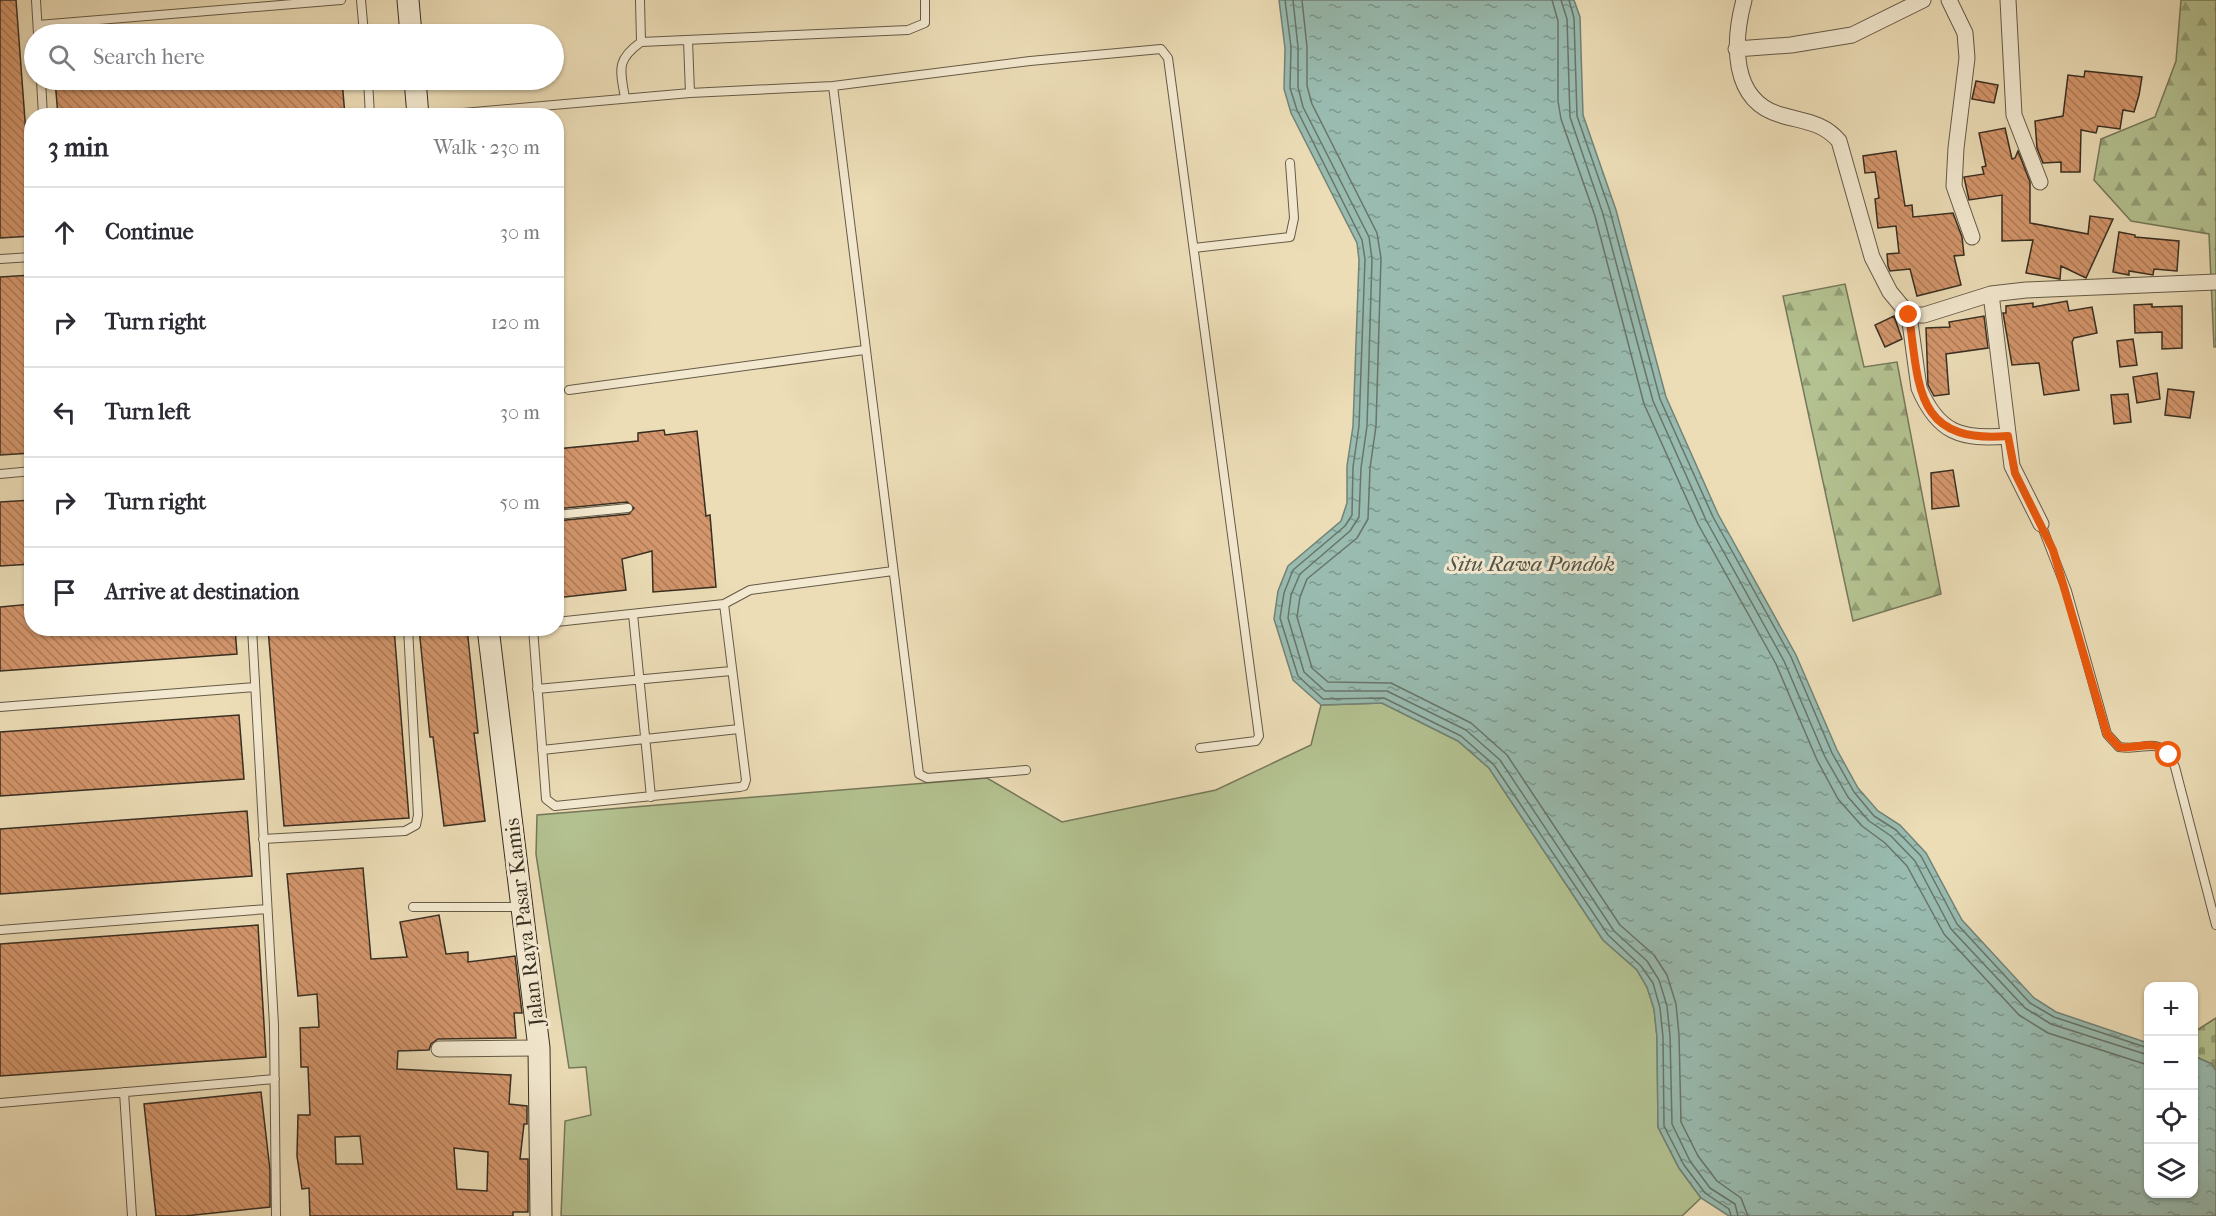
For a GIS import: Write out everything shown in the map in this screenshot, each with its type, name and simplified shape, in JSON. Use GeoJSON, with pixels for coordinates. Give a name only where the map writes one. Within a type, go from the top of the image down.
{"type":"FeatureCollection","features":[{"type":"Feature","properties":{"kind":"main road"},"geometry":{"type":"LineString","coordinates":[[408,0],[410,24]]}},
{"type":"Feature","properties":{"kind":"main road"},"geometry":{"type":"LineString","coordinates":[[416,90],[417,108]]}},
{"type":"Feature","properties":{"kind":"main road","name":"Jalan Raya Pasar Kamis"},"geometry":{"type":"LineString","coordinates":[[489,636],[539,1048],[542,1216]]}},
{"type":"Feature","properties":{"kind":"street"},"geometry":{"type":"LineString","coordinates":[[1744,0],[1736,49],[1741,78],[1759,105],[1779,115],[1828,128],[1839,141],[1872,257],[1894,297],[1909,315],[1919,388],[1943,425],[1964,436],[2008,436]]}},
{"type":"Feature","properties":{"kind":"street"},"geometry":{"type":"LineString","coordinates":[[1736,49],[1791,45],[1852,34],[1923,0]]}},
{"type":"Feature","properties":{"kind":"street"},"geometry":{"type":"LineString","coordinates":[[1949,0],[1965,33],[1967,58],[1954,179],[1972,237]]}},
{"type":"Feature","properties":{"kind":"street"},"geometry":{"type":"LineString","coordinates":[[2008,0],[2014,115],[2040,182]]}},
{"type":"Feature","properties":{"kind":"street"},"geometry":{"type":"LineString","coordinates":[[1909,315],[1937,312],[1991,294],[2102,285],[2216,282]]}},
{"type":"Feature","properties":{"kind":"street"},"geometry":{"type":"LineString","coordinates":[[1991,294],[2008,436],[2015,473],[2041,524]]}},
{"type":"Feature","properties":{"kind":"street"},"geometry":{"type":"LineString","coordinates":[[439,1049],[539,1048]]}},
{"type":"Feature","properties":{"kind":"lane"},"geometry":{"type":"LineString","coordinates":[[36,0],[38,24]]}},
{"type":"Feature","properties":{"kind":"lane"},"geometry":{"type":"LineString","coordinates":[[50,24],[341,0]]}},
{"type":"Feature","properties":{"kind":"lane"},"geometry":{"type":"LineString","coordinates":[[361,0],[363,24]]}},
{"type":"Feature","properties":{"kind":"lane"},"geometry":{"type":"LineString","coordinates":[[640,0],[641,42]]}},
{"type":"Feature","properties":{"kind":"lane"},"geometry":{"type":"LineString","coordinates":[[625,98],[620,66],[626,53],[641,42],[908,30],[925,23],[925,0]]}},
{"type":"Feature","properties":{"kind":"lane"},"geometry":{"type":"LineString","coordinates":[[688,40],[690,93]]}},
{"type":"Feature","properties":{"kind":"lane"},"geometry":{"type":"LineString","coordinates":[[516,108],[690,93],[833,86],[1030,61],[1161,49],[1168,58],[1259,736],[1256,741],[1200,748]]}},
{"type":"Feature","properties":{"kind":"lane"},"geometry":{"type":"LineString","coordinates":[[833,86],[864,351],[919,774],[927,778],[1026,770]]}},
{"type":"Feature","properties":{"kind":"lane"},"geometry":{"type":"LineString","coordinates":[[42,90],[43,108]]}},
{"type":"Feature","properties":{"kind":"lane"},"geometry":{"type":"LineString","coordinates":[[369,90],[370,108]]}},
{"type":"Feature","properties":{"kind":"lane"},"geometry":{"type":"LineString","coordinates":[[1194,248],[1290,237],[1294,218],[1290,163]]}},
{"type":"Feature","properties":{"kind":"lane"},"geometry":{"type":"LineString","coordinates":[[0,259],[24,258]]}},
{"type":"Feature","properties":{"kind":"lane"},"geometry":{"type":"LineString","coordinates":[[569,390],[864,351]]}},
{"type":"Feature","properties":{"kind":"lane"},"geometry":{"type":"LineString","coordinates":[[0,474],[24,472]]}},
{"type":"Feature","properties":{"kind":"lane"},"geometry":{"type":"LineString","coordinates":[[564,514],[628,508]]}},
{"type":"Feature","properties":{"kind":"lane"},"geometry":{"type":"LineString","coordinates":[[2041,524],[2067,591],[2107,734],[2119,747],[2155,745],[2164,748],[2175,767],[2216,925]]}},
{"type":"Feature","properties":{"kind":"lane"},"geometry":{"type":"LineString","coordinates":[[564,621],[724,604],[750,590],[893,571]]}},
{"type":"Feature","properties":{"kind":"lane"},"geometry":{"type":"LineString","coordinates":[[534,636],[546,799],[550,804],[555,806],[744,786],[746,780],[724,604]]}},
{"type":"Feature","properties":{"kind":"lane"},"geometry":{"type":"LineString","coordinates":[[633,614],[651,797]]}},
{"type":"Feature","properties":{"kind":"lane"},"geometry":{"type":"LineString","coordinates":[[252,636],[275,1079],[276,1216]]}},
{"type":"Feature","properties":{"kind":"lane"},"geometry":{"type":"LineString","coordinates":[[263,839],[405,831],[416,825],[418,815],[408,636]]}},
{"type":"Feature","properties":{"kind":"lane"},"geometry":{"type":"LineString","coordinates":[[537,689],[731,671]]}},
{"type":"Feature","properties":{"kind":"lane"},"geometry":{"type":"LineString","coordinates":[[0,707],[255,687]]}},
{"type":"Feature","properties":{"kind":"lane"},"geometry":{"type":"LineString","coordinates":[[542,750],[740,729]]}},
{"type":"Feature","properties":{"kind":"lane"},"geometry":{"type":"LineString","coordinates":[[413,907],[522,907]]}},
{"type":"Feature","properties":{"kind":"lane"},"geometry":{"type":"LineString","coordinates":[[0,930],[267,909]]}},
{"type":"Feature","properties":{"kind":"lane"},"geometry":{"type":"LineString","coordinates":[[0,1102],[275,1079]]}},
{"type":"Feature","properties":{"kind":"lane"},"geometry":{"type":"LineString","coordinates":[[124,1092],[132,1216]]}},
{"type":"Feature","properties":{"kind":"green space"},"geometry":{"type":"Polygon","coordinates":[[[2181,0],[2216,0],[2216,347],[2214,347],[2209,234],[2131,221],[2094,180],[2101,139],[2155,117],[2176,61],[2181,0]]]}},
{"type":"Feature","properties":{"kind":"green space"},"geometry":{"type":"Polygon","coordinates":[[[1845,284],[1864,367],[1897,362],[1941,594],[1853,621],[1783,296],[1845,284]]]}},
{"type":"Feature","properties":{"kind":"green space"},"geometry":{"type":"Polygon","coordinates":[[[1382,703],[1458,741],[1489,768],[1603,940],[1637,970],[1647,987],[1654,1009],[1657,1037],[1658,1127],[1679,1168],[1701,1198],[1682,1216],[561,1216],[565,1121],[591,1115],[586,1067],[569,1068],[536,854],[537,815],[987,778],[1062,822],[1216,790],[1311,745],[1321,705],[1382,703]]]}},
{"type":"Feature","properties":{"kind":"green space"},"geometry":{"type":"Polygon","coordinates":[[[2216,1018],[2216,1071],[2212,1064],[2198,1058],[2198,1029],[2216,1018]]]}},
{"type":"Feature","properties":{"kind":"water","name":"Situ Rawa Pondok"},"geometry":{"type":"Polygon","coordinates":[[[1279,0],[1574,0],[1580,17],[1583,115],[1616,210],[1666,397],[1718,514],[1796,655],[1837,750],[1858,788],[1878,811],[1900,825],[1926,853],[1962,920],[2034,998],[2056,1012],[2144,1042],[2144,1198],[2198,1198],[2198,1058],[2212,1064],[2216,1071],[2216,1216],[1729,1216],[1701,1198],[1679,1168],[1658,1127],[1657,1037],[1654,1009],[1647,987],[1637,970],[1603,940],[1489,768],[1458,741],[1382,703],[1321,705],[1293,680],[1274,619],[1278,591],[1288,566],[1341,521],[1347,503],[1347,466],[1353,426],[1359,260],[1357,243],[1291,113],[1284,89],[1285,48],[1279,0]]]}},
{"type":"Feature","properties":{"kind":"building"},"geometry":{"type":"Polygon","coordinates":[[[0,0],[16,0],[24,108],[24,236],[0,238],[0,0]]]}},
{"type":"Feature","properties":{"kind":"building"},"geometry":{"type":"Polygon","coordinates":[[[2085,71],[2142,77],[2139,95],[2134,112],[2123,110],[2120,129],[2098,126],[2096,133],[2081,130],[2080,172],[2061,172],[2061,162],[2043,163],[2037,148],[2035,121],[2063,116],[2068,75],[2084,77],[2085,71]]]}},
{"type":"Feature","properties":{"kind":"building"},"geometry":{"type":"Polygon","coordinates":[[[1976,81],[1998,85],[1994,103],[1972,99],[1976,81]]]}},
{"type":"Feature","properties":{"kind":"building"},"geometry":{"type":"Polygon","coordinates":[[[56,90],[343,90],[344,108],[57,108],[56,90]]]}},
{"type":"Feature","properties":{"kind":"building"},"geometry":{"type":"Polygon","coordinates":[[[2005,128],[2012,159],[2018,151],[2030,182],[2030,223],[2088,234],[2090,216],[2113,219],[2086,278],[2061,266],[2060,279],[2026,273],[2033,240],[2002,241],[2002,195],[1969,200],[1964,177],[1984,174],[1982,167],[1986,166],[1979,133],[2005,128]]]}},
{"type":"Feature","properties":{"kind":"building"},"geometry":{"type":"Polygon","coordinates":[[[1896,151],[1905,206],[1912,205],[1913,217],[1953,213],[1962,237],[1964,255],[1954,256],[1961,285],[1917,296],[1910,269],[1890,271],[1887,254],[1899,253],[1896,226],[1878,228],[1875,199],[1879,198],[1875,172],[1865,173],[1863,156],[1896,151]]]}},
{"type":"Feature","properties":{"kind":"building"},"geometry":{"type":"Polygon","coordinates":[[[2119,232],[2135,235],[2135,237],[2179,241],[2177,271],[2154,269],[2153,275],[2129,271],[2129,275],[2113,272],[2119,232]]]}},
{"type":"Feature","properties":{"kind":"building"},"geometry":{"type":"Polygon","coordinates":[[[24,276],[24,454],[0,455],[0,277],[24,276]]]}},
{"type":"Feature","properties":{"kind":"building"},"geometry":{"type":"Polygon","coordinates":[[[2067,301],[2069,311],[2092,307],[2097,333],[2074,338],[2072,342],[2079,390],[2044,395],[2039,363],[2012,365],[2003,313],[2006,313],[2006,306],[2033,303],[2033,307],[2067,301]]]}},
{"type":"Feature","properties":{"kind":"building"},"geometry":{"type":"Polygon","coordinates":[[[2152,304],[2152,307],[2182,306],[2182,348],[2162,349],[2162,332],[2135,333],[2134,305],[2152,304]]]}},
{"type":"Feature","properties":{"kind":"building"},"geometry":{"type":"Polygon","coordinates":[[[1894,316],[1902,339],[1885,347],[1875,325],[1894,316]]]}},
{"type":"Feature","properties":{"kind":"building"},"geometry":{"type":"Polygon","coordinates":[[[1984,316],[1988,348],[1946,354],[1949,394],[1934,396],[1928,385],[1926,328],[1950,327],[1949,322],[1984,316]]]}},
{"type":"Feature","properties":{"kind":"building"},"geometry":{"type":"Polygon","coordinates":[[[2133,339],[2137,365],[2120,367],[2117,341],[2133,339]]]}},
{"type":"Feature","properties":{"kind":"building"},"geometry":{"type":"Polygon","coordinates":[[[2157,373],[2160,399],[2137,403],[2133,377],[2157,373]]]}},
{"type":"Feature","properties":{"kind":"building"},"geometry":{"type":"Polygon","coordinates":[[[2168,389],[2194,392],[2190,418],[2165,415],[2168,389]]]}},
{"type":"Feature","properties":{"kind":"building"},"geometry":{"type":"Polygon","coordinates":[[[2128,394],[2131,422],[2114,424],[2111,395],[2128,394]]]}},
{"type":"Feature","properties":{"kind":"building"},"geometry":{"type":"Polygon","coordinates":[[[664,430],[665,435],[697,431],[706,516],[710,515],[716,587],[653,592],[652,551],[622,559],[626,590],[564,597],[564,520],[629,514],[634,508],[627,502],[564,508],[564,448],[638,441],[638,433],[664,430]]]}},
{"type":"Feature","properties":{"kind":"building"},"geometry":{"type":"Polygon","coordinates":[[[1953,470],[1959,506],[1932,509],[1931,473],[1953,470]]]}},
{"type":"Feature","properties":{"kind":"building"},"geometry":{"type":"Polygon","coordinates":[[[24,500],[24,564],[0,566],[0,502],[24,500]]]}},
{"type":"Feature","properties":{"kind":"building"},"geometry":{"type":"Polygon","coordinates":[[[24,605],[24,636],[236,636],[237,654],[0,671],[0,607],[24,605]]]}},
{"type":"Feature","properties":{"kind":"building"},"geometry":{"type":"Polygon","coordinates":[[[269,636],[395,636],[409,818],[284,826],[269,636]]]}},
{"type":"Feature","properties":{"kind":"building"},"geometry":{"type":"Polygon","coordinates":[[[420,636],[468,636],[478,733],[474,733],[485,821],[444,826],[433,737],[430,737],[420,636]]]}},
{"type":"Feature","properties":{"kind":"building"},"geometry":{"type":"Polygon","coordinates":[[[239,715],[244,779],[0,796],[0,732],[239,715]]]}},
{"type":"Feature","properties":{"kind":"building"},"geometry":{"type":"Polygon","coordinates":[[[247,811],[252,876],[0,894],[0,829],[247,811]]]}},
{"type":"Feature","properties":{"kind":"building"},"geometry":{"type":"Polygon","coordinates":[[[363,868],[371,959],[407,957],[400,922],[439,915],[446,954],[468,952],[468,962],[515,956],[522,1013],[514,1013],[516,1038],[438,1039],[431,1044],[429,1050],[398,1051],[397,1069],[511,1075],[509,1104],[527,1106],[527,1124],[524,1124],[520,1159],[528,1159],[528,1212],[513,1212],[513,1216],[310,1216],[309,1188],[302,1189],[297,1156],[298,1115],[310,1115],[308,1067],[301,1067],[300,1028],[319,1027],[317,994],[298,996],[287,874],[363,868]],[[360,1136],[335,1137],[336,1164],[363,1164],[360,1136]],[[454,1148],[457,1189],[487,1191],[488,1152],[454,1148]]]}},
{"type":"Feature","properties":{"kind":"building"},"geometry":{"type":"Polygon","coordinates":[[[258,925],[266,1057],[0,1076],[0,944],[258,925]]]}},
{"type":"Feature","properties":{"kind":"building"},"geometry":{"type":"Polygon","coordinates":[[[261,1092],[270,1170],[270,1207],[185,1216],[156,1216],[144,1104],[261,1092]]]}},
{"type":"Feature","properties":{"kind":"route"},"geometry":{"type":"LineString","coordinates":[[1909,315],[1919,388],[1929,408],[1943,425],[1964,436],[1987,438],[2008,436],[2012,466],[2053,550],[2067,591],[2107,734],[2119,747],[2155,745],[2164,748],[2169,755]]}}]}
